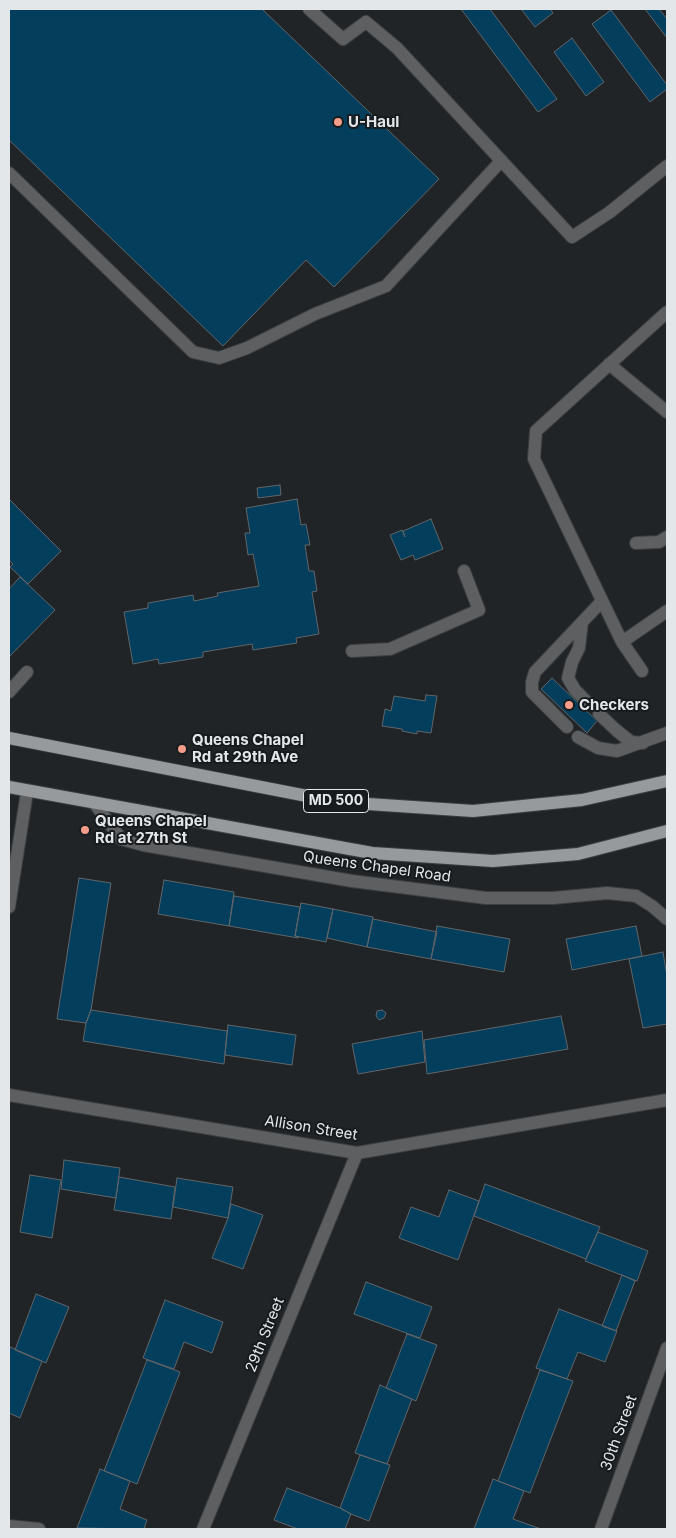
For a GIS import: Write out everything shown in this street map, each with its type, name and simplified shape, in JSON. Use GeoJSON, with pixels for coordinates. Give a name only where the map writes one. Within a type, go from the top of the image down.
{"type":"FeatureCollection","features":[{"type":"Feature","properties":{"kind":"main road","name":"MD 500"},"geometry":{"type":"LineString","coordinates":[[9,738],[338,802],[473,811],[582,800],[667,781]]}},
{"type":"Feature","properties":{"kind":"main road","name":"Queens Chapel Road"},"geometry":{"type":"LineString","coordinates":[[9,787],[27,792],[372,853],[494,861],[578,854],[667,831]]}},
{"type":"Feature","properties":{"kind":"street"},"geometry":{"type":"LineString","coordinates":[[309,9],[343,39],[366,22],[397,48],[572,237],[610,212],[667,166]]}},
{"type":"Feature","properties":{"kind":"street"},"geometry":{"type":"LineString","coordinates":[[9,173],[193,352],[220,358],[247,348],[315,314],[386,286],[501,161]]}},
{"type":"Feature","properties":{"kind":"street"},"geometry":{"type":"LineString","coordinates":[[642,671],[622,642],[534,459],[536,432],[667,312]]}},
{"type":"Feature","properties":{"kind":"street"},"geometry":{"type":"LineString","coordinates":[[610,364],[667,412]]}},
{"type":"Feature","properties":{"kind":"street"},"geometry":{"type":"LineString","coordinates":[[636,543],[658,542],[667,537]]}},
{"type":"Feature","properties":{"kind":"street"},"geometry":{"type":"LineString","coordinates":[[352,651],[390,649],[479,610],[464,571]]}},
{"type":"Feature","properties":{"kind":"street"},"geometry":{"type":"LineString","coordinates":[[567,727],[532,692],[532,682],[535,672],[602,601]]}},
{"type":"Feature","properties":{"kind":"street"},"geometry":{"type":"LineString","coordinates":[[622,642],[667,611]]}},
{"type":"Feature","properties":{"kind":"street"},"geometry":{"type":"LineString","coordinates":[[582,622],[580,648],[572,662],[568,678],[588,703]]}},
{"type":"Feature","properties":{"kind":"street"},"geometry":{"type":"LineString","coordinates":[[9,692],[27,672]]}},
{"type":"Feature","properties":{"kind":"street"},"geometry":{"type":"LineString","coordinates":[[599,714],[631,742],[643,742]]}},
{"type":"Feature","properties":{"kind":"street"},"geometry":{"type":"LineString","coordinates":[[578,737],[598,748],[618,751],[667,733]]}},
{"type":"Feature","properties":{"kind":"street"},"geometry":{"type":"LineString","coordinates":[[9,907],[27,792]]}},
{"type":"Feature","properties":{"kind":"street","name":"Queens Chapel Road"},"geometry":{"type":"LineString","coordinates":[[95,804],[121,838],[143,845],[352,881],[486,898],[553,898],[607,893],[636,896],[652,906],[667,919]]}},
{"type":"Feature","properties":{"kind":"street","name":"Allison Street"},"geometry":{"type":"LineString","coordinates":[[9,1095],[357,1153],[667,1100]]}},
{"type":"Feature","properties":{"kind":"street","name":"29th Street"},"geometry":{"type":"LineString","coordinates":[[203,1529],[357,1153]]}},
{"type":"Feature","properties":{"kind":"street","name":"30th Street"},"geometry":{"type":"LineString","coordinates":[[600,1529],[667,1348]]}},
{"type":"Feature","properties":{"kind":"street"},"geometry":{"type":"LineString","coordinates":[[9,1526],[40,1529]]}},
{"type":"Feature","properties":{"kind":"building"},"geometry":{"type":"Polygon","coordinates":[[[9,9],[262,9],[439,179],[334,287],[306,260],[223,346],[9,140],[9,9]]]}},
{"type":"Feature","properties":{"kind":"building"},"geometry":{"type":"Polygon","coordinates":[[[461,9],[490,9],[557,99],[538,112],[461,9]]]}},
{"type":"Feature","properties":{"kind":"building"},"geometry":{"type":"Polygon","coordinates":[[[521,9],[550,9],[553,13],[535,27],[521,9]]]}},
{"type":"Feature","properties":{"kind":"building"},"geometry":{"type":"Polygon","coordinates":[[[645,9],[659,9],[667,19],[667,38],[645,9]]]}},
{"type":"Feature","properties":{"kind":"building"},"geometry":{"type":"Polygon","coordinates":[[[611,10],[667,85],[667,89],[650,102],[592,24],[611,10]]]}},
{"type":"Feature","properties":{"kind":"building"},"geometry":{"type":"Polygon","coordinates":[[[572,38],[604,82],[586,96],[554,52],[572,38]]]}},
{"type":"Feature","properties":{"kind":"building"},"geometry":{"type":"Polygon","coordinates":[[[280,485],[281,495],[258,498],[257,488],[280,485]]]}},
{"type":"Feature","properties":{"kind":"building"},"geometry":{"type":"Polygon","coordinates":[[[9,499],[61,551],[28,584],[10,567],[13,564],[9,560],[9,499]]]}},
{"type":"Feature","properties":{"kind":"building"},"geometry":{"type":"Polygon","coordinates":[[[297,499],[301,525],[306,524],[310,545],[305,545],[309,571],[314,571],[317,591],[312,592],[319,634],[296,638],[297,643],[253,650],[252,644],[203,652],[203,657],[159,664],[158,659],[133,664],[124,612],[148,608],[148,603],[193,595],[194,601],[218,596],[217,593],[259,586],[253,554],[248,555],[245,533],[250,533],[246,508],[297,499]]]}},
{"type":"Feature","properties":{"kind":"building"},"geometry":{"type":"Polygon","coordinates":[[[431,519],[443,549],[415,560],[413,555],[401,560],[390,535],[402,530],[405,537],[403,531],[431,519]]]}},
{"type":"Feature","properties":{"kind":"building"},"geometry":{"type":"Polygon","coordinates":[[[20,577],[55,610],[9,657],[9,589],[20,577]]]}},
{"type":"Feature","properties":{"kind":"building","name":"Checkers"},"geometry":{"type":"Polygon","coordinates":[[[552,678],[597,721],[587,733],[541,689],[552,678]]]}},
{"type":"Feature","properties":{"kind":"building"},"geometry":{"type":"Polygon","coordinates":[[[426,695],[437,696],[431,733],[417,731],[417,734],[402,731],[402,729],[382,726],[385,709],[391,711],[394,696],[425,701],[426,695]]]}},
{"type":"Feature","properties":{"kind":"building"},"geometry":{"type":"Polygon","coordinates":[[[79,878],[111,883],[91,1010],[86,1023],[57,1019],[79,878]]]}},
{"type":"Feature","properties":{"kind":"building"},"geometry":{"type":"Polygon","coordinates":[[[164,880],[234,892],[229,926],[158,914],[164,880]]]}},
{"type":"Feature","properties":{"kind":"building"},"geometry":{"type":"Polygon","coordinates":[[[234,896],[300,907],[295,936],[299,937],[229,926],[234,896]]]}},
{"type":"Feature","properties":{"kind":"building"},"geometry":{"type":"Polygon","coordinates":[[[301,903],[333,909],[326,942],[295,936],[301,903]]]}},
{"type":"Feature","properties":{"kind":"building"},"geometry":{"type":"Polygon","coordinates":[[[333,909],[373,917],[367,947],[327,938],[333,909]]]}},
{"type":"Feature","properties":{"kind":"building"},"geometry":{"type":"Polygon","coordinates":[[[373,919],[437,932],[431,959],[367,947],[373,919]]]}},
{"type":"Feature","properties":{"kind":"building"},"geometry":{"type":"Polygon","coordinates":[[[437,926],[510,939],[504,972],[431,959],[437,926]]]}},
{"type":"Feature","properties":{"kind":"building"},"geometry":{"type":"Polygon","coordinates":[[[636,926],[642,956],[572,970],[566,939],[636,926]]]}},
{"type":"Feature","properties":{"kind":"building"},"geometry":{"type":"Polygon","coordinates":[[[663,952],[667,976],[667,1024],[643,1028],[629,959],[663,952]]]}},
{"type":"Feature","properties":{"kind":"building"},"geometry":{"type":"Polygon","coordinates":[[[91,1010],[227,1031],[224,1064],[83,1041],[86,1023],[91,1010]]]}},
{"type":"Feature","properties":{"kind":"building"},"geometry":{"type":"Polygon","coordinates":[[[382,1010],[386,1013],[384,1018],[379,1020],[376,1016],[377,1011],[382,1010]]]}},
{"type":"Feature","properties":{"kind":"building"},"geometry":{"type":"Polygon","coordinates":[[[561,1016],[568,1049],[427,1074],[424,1040],[561,1016]]]}},
{"type":"Feature","properties":{"kind":"building"},"geometry":{"type":"Polygon","coordinates":[[[228,1025],[296,1035],[292,1065],[225,1055],[228,1025]]]}},
{"type":"Feature","properties":{"kind":"building"},"geometry":{"type":"Polygon","coordinates":[[[422,1031],[425,1062],[358,1074],[352,1044],[422,1031]]]}},
{"type":"Feature","properties":{"kind":"building"},"geometry":{"type":"Polygon","coordinates":[[[64,1160],[120,1168],[116,1198],[61,1189],[64,1160]]]}},
{"type":"Feature","properties":{"kind":"building"},"geometry":{"type":"Polygon","coordinates":[[[30,1175],[61,1180],[52,1238],[20,1232],[30,1175]]]}},
{"type":"Feature","properties":{"kind":"building"},"geometry":{"type":"Polygon","coordinates":[[[119,1177],[175,1187],[171,1219],[114,1210],[119,1177]]]}},
{"type":"Feature","properties":{"kind":"building"},"geometry":{"type":"Polygon","coordinates":[[[177,1178],[233,1187],[228,1218],[173,1207],[177,1178]]]}},
{"type":"Feature","properties":{"kind":"building"},"geometry":{"type":"Polygon","coordinates":[[[485,1184],[600,1227],[586,1259],[474,1216],[485,1184]]]}},
{"type":"Feature","properties":{"kind":"building"},"geometry":{"type":"Polygon","coordinates":[[[449,1190],[479,1201],[458,1260],[399,1238],[411,1207],[439,1217],[449,1190]]]}},
{"type":"Feature","properties":{"kind":"building"},"geometry":{"type":"Polygon","coordinates":[[[231,1204],[263,1215],[243,1269],[212,1258],[228,1218],[231,1204]]]}},
{"type":"Feature","properties":{"kind":"building"},"geometry":{"type":"Polygon","coordinates":[[[598,1232],[648,1251],[637,1281],[585,1261],[598,1232]]]}},
{"type":"Feature","properties":{"kind":"building"},"geometry":{"type":"Polygon","coordinates":[[[622,1275],[635,1281],[616,1331],[602,1326],[622,1275]]]}},
{"type":"Feature","properties":{"kind":"building"},"geometry":{"type":"Polygon","coordinates":[[[366,1282],[432,1307],[420,1338],[354,1314],[366,1282]]]}},
{"type":"Feature","properties":{"kind":"building"},"geometry":{"type":"Polygon","coordinates":[[[36,1294],[69,1307],[46,1363],[15,1350],[36,1294]]]}},
{"type":"Feature","properties":{"kind":"building"},"geometry":{"type":"Polygon","coordinates":[[[165,1300],[223,1322],[212,1353],[184,1342],[174,1369],[143,1358],[165,1300]]]}},
{"type":"Feature","properties":{"kind":"building"},"geometry":{"type":"Polygon","coordinates":[[[559,1309],[617,1331],[605,1362],[578,1352],[567,1379],[536,1368],[559,1309]]]}},
{"type":"Feature","properties":{"kind":"building"},"geometry":{"type":"Polygon","coordinates":[[[407,1334],[437,1345],[416,1401],[386,1388],[407,1334]]]}},
{"type":"Feature","properties":{"kind":"building"},"geometry":{"type":"Polygon","coordinates":[[[10,1347],[42,1361],[20,1418],[9,1413],[10,1347]]]}},
{"type":"Feature","properties":{"kind":"building"},"geometry":{"type":"Polygon","coordinates":[[[147,1360],[180,1372],[137,1484],[104,1471],[147,1360]]]}},
{"type":"Feature","properties":{"kind":"building"},"geometry":{"type":"Polygon","coordinates":[[[540,1370],[573,1381],[530,1493],[498,1481],[540,1370]]]}},
{"type":"Feature","properties":{"kind":"building"},"geometry":{"type":"Polygon","coordinates":[[[380,1385],[412,1399],[387,1464],[355,1453],[380,1385]]]}},
{"type":"Feature","properties":{"kind":"building"},"geometry":{"type":"Polygon","coordinates":[[[360,1455],[390,1465],[369,1521],[340,1508],[360,1455]]]}},
{"type":"Feature","properties":{"kind":"building"},"geometry":{"type":"Polygon","coordinates":[[[100,1469],[130,1481],[120,1509],[147,1520],[144,1529],[77,1528],[100,1469]]]}},
{"type":"Feature","properties":{"kind":"building"},"geometry":{"type":"Polygon","coordinates":[[[493,1479],[524,1491],[513,1519],[541,1529],[474,1529],[493,1479]]]}},
{"type":"Feature","properties":{"kind":"building"},"geometry":{"type":"Polygon","coordinates":[[[287,1488],[351,1514],[345,1529],[298,1529],[274,1520],[287,1488]]]}},
{"type":"Feature","properties":{"kind":"place","name":"U-Haul"},"geometry":{"type":"Point","coordinates":[338,122]}},
{"type":"Feature","properties":{"kind":"place","name":"Checkers"},"geometry":{"type":"Point","coordinates":[569,705]}},
{"type":"Feature","properties":{"kind":"place","name":"Queens Chapel Rd at 29th Ave"},"geometry":{"type":"Point","coordinates":[182,749]}},
{"type":"Feature","properties":{"kind":"place","name":"Queens Chapel Rd at 27th St"},"geometry":{"type":"Point","coordinates":[85,830]}}]}
